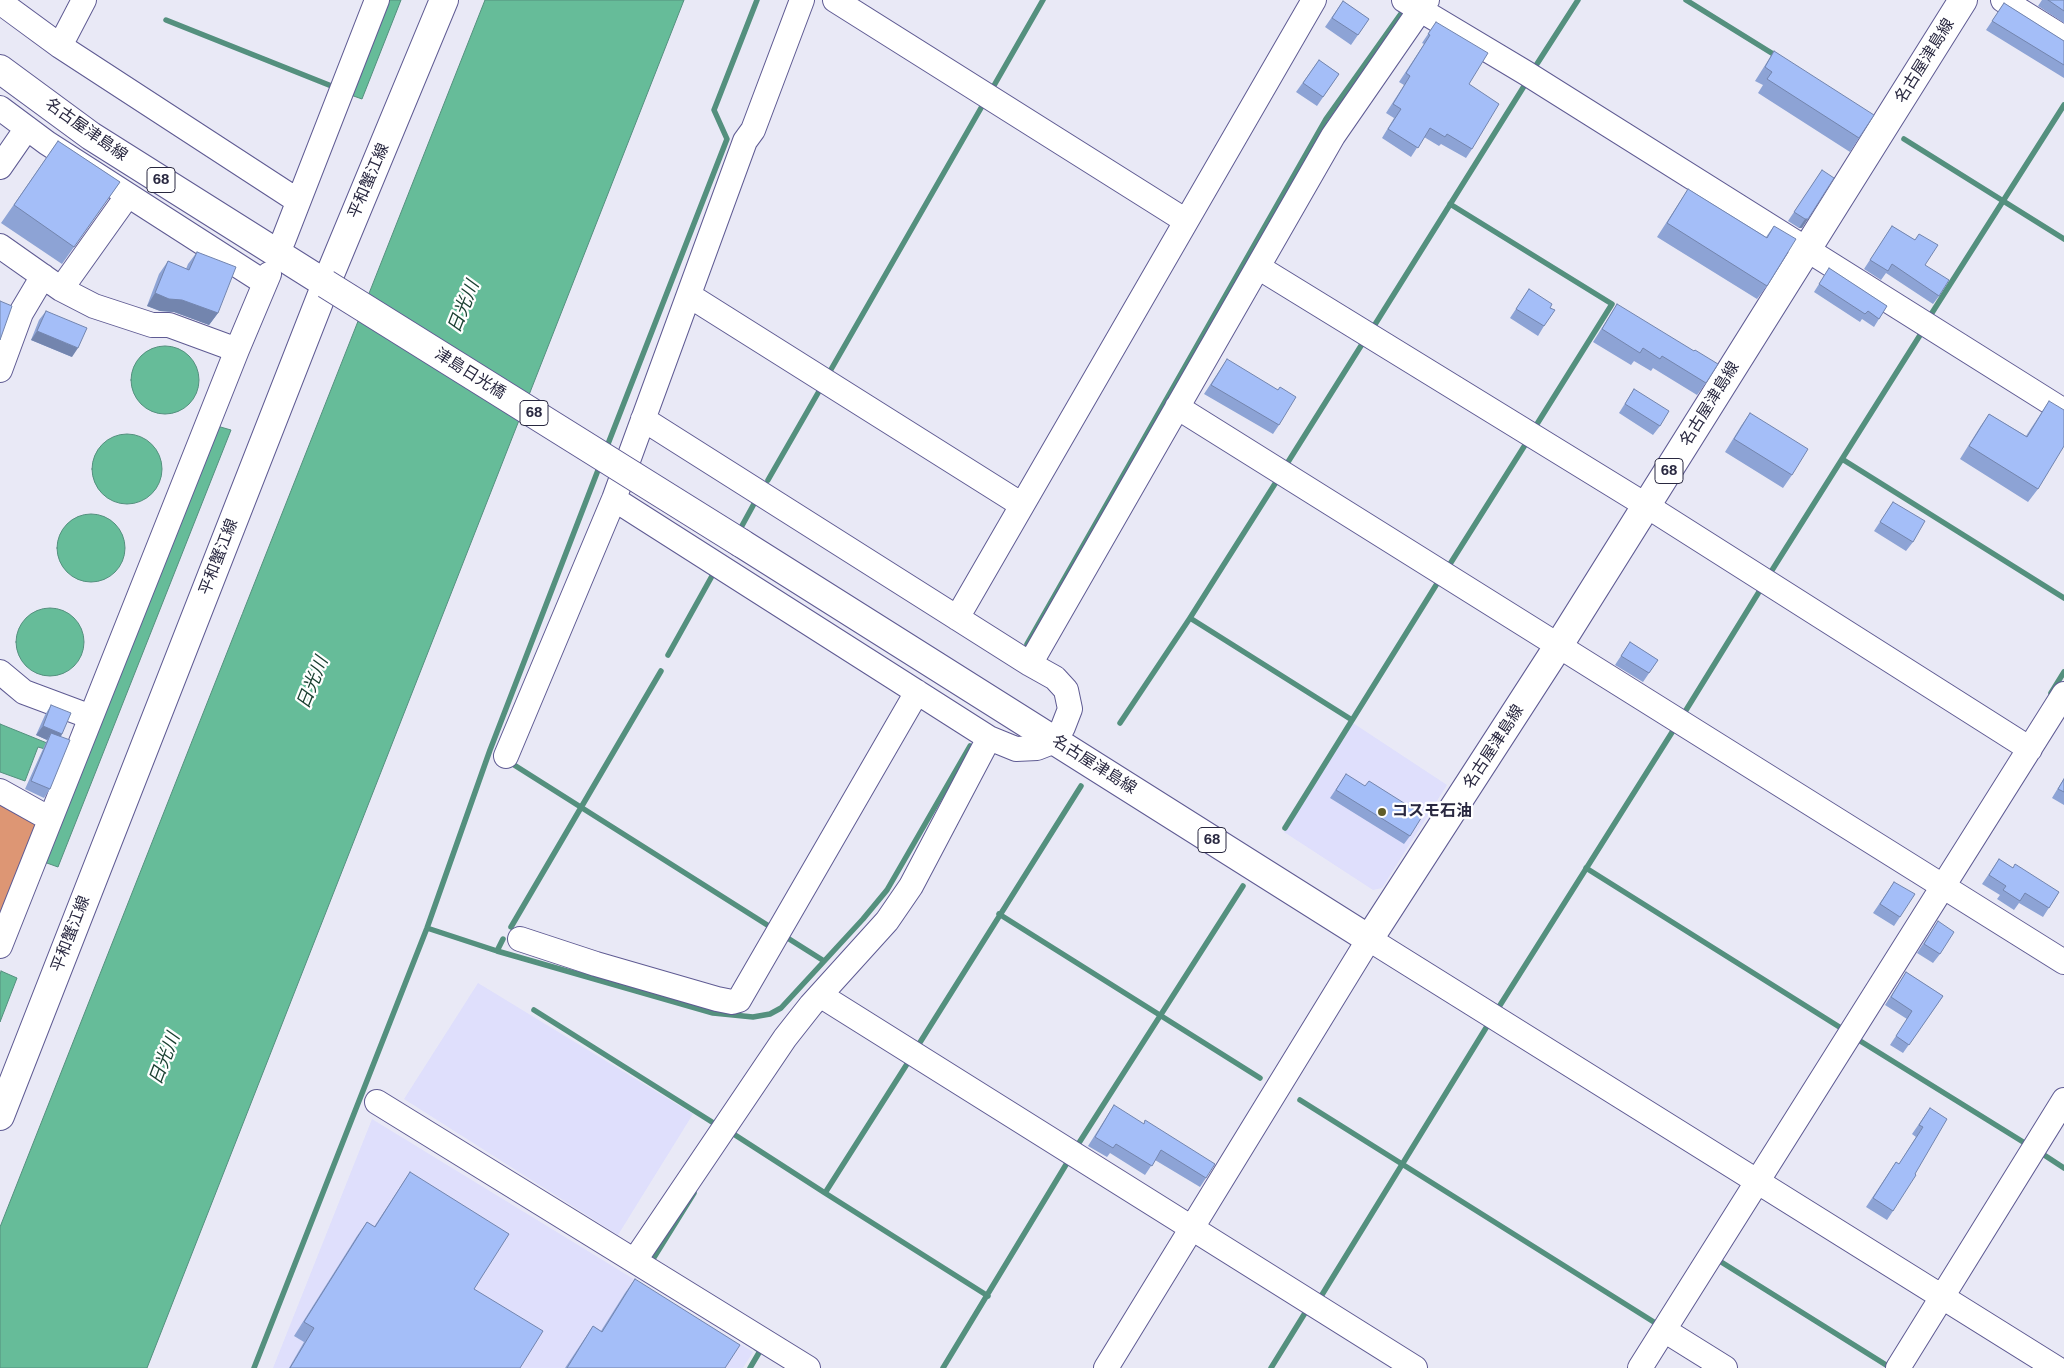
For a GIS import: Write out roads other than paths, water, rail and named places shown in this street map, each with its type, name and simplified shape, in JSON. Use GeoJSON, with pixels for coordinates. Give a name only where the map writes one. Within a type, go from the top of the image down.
{"type":"FeatureCollection","features":[{"type":"Feature","properties":{"kind":"main road","name":"平和蟹江線"},"geometry":{"type":"LineString","coordinates":[[0,1116],[326,284],[444,0]]}},
{"type":"Feature","properties":{"kind":"main road","name":"名古屋津島線"},"geometry":{"type":"LineString","coordinates":[[741,543],[1369,939],[1647,506],[1963,0]]}},
{"type":"Feature","properties":{"kind":"main road","name":"名古屋津島線"},"geometry":{"type":"LineString","coordinates":[[0,69],[91,136],[326,284]]}},
{"type":"Feature","properties":{"kind":"main road","name":"津島日光橋"},"geometry":{"type":"LineString","coordinates":[[326,284],[741,543]]}},
{"type":"Feature","properties":{"kind":"street"},"geometry":{"type":"LineString","coordinates":[[60,46],[84,0]]}},
{"type":"Feature","properties":{"kind":"street"},"geometry":{"type":"LineString","coordinates":[[283,241],[377,0]]}},
{"type":"Feature","properties":{"kind":"street"},"geometry":{"type":"LineString","coordinates":[[506,756],[614,499],[746,141],[753,130],[802,0]]}},
{"type":"Feature","properties":{"kind":"street"},"geometry":{"type":"LineString","coordinates":[[835,0],[1186,221]]}},
{"type":"Feature","properties":{"kind":"street"},"geometry":{"type":"LineString","coordinates":[[957,618],[1314,0]]}},
{"type":"Feature","properties":{"kind":"street"},"geometry":{"type":"LineString","coordinates":[[2003,0],[2064,38]]}},
{"type":"Feature","properties":{"kind":"street"},"geometry":{"type":"LineString","coordinates":[[0,2],[60,46],[298,201]]}},
{"type":"Feature","properties":{"kind":"street"},"geometry":{"type":"LineString","coordinates":[[1030,664],[1333,136],[1417,3],[2064,411]]}},
{"type":"Feature","properties":{"kind":"street"},"geometry":{"type":"LineString","coordinates":[[0,108],[128,195],[267,279],[237,350],[92,718],[2,937]]}},
{"type":"Feature","properties":{"kind":"street"},"geometry":{"type":"LineString","coordinates":[[0,166],[27,128]]}},
{"type":"Feature","properties":{"kind":"street"},"geometry":{"type":"LineString","coordinates":[[0,370],[21,313],[52,283],[128,195]]}},
{"type":"Feature","properties":{"kind":"street"},"geometry":{"type":"LineString","coordinates":[[0,246],[52,283],[94,306],[152,325],[169,326],[237,350]]}},
{"type":"Feature","properties":{"kind":"street"},"geometry":{"type":"LineString","coordinates":[[1258,267],[1647,506],[2030,748]]}},
{"type":"Feature","properties":{"kind":"street"},"geometry":{"type":"LineString","coordinates":[[690,296],[1022,505]]}},
{"type":"Feature","properties":{"kind":"street"},"geometry":{"type":"LineString","coordinates":[[1177,407],[2064,962]]}},
{"type":"Feature","properties":{"kind":"street"},"geometry":{"type":"LineString","coordinates":[[614,499],[989,738],[1016,749],[1037,748],[1055,741],[1063,727],[1070,709],[1066,690],[1055,678],[643,419]]}},
{"type":"Feature","properties":{"kind":"street"},"geometry":{"type":"LineString","coordinates":[[0,672],[24,692],[92,718]]}},
{"type":"Feature","properties":{"kind":"street"},"geometry":{"type":"LineString","coordinates":[[520,939],[596,964],[717,999],[732,1002],[739,1000],[917,692]]}},
{"type":"Feature","properties":{"kind":"street"},"geometry":{"type":"LineString","coordinates":[[1640,1368],[2064,694]]}},
{"type":"Feature","properties":{"kind":"street"},"geometry":{"type":"LineString","coordinates":[[635,1260],[785,1038],[820,995],[887,920],[911,886],[989,738]]}},
{"type":"Feature","properties":{"kind":"street"},"geometry":{"type":"LineString","coordinates":[[0,791],[50,819]]}},
{"type":"Feature","properties":{"kind":"street"},"geometry":{"type":"LineString","coordinates":[[1106,1368],[1193,1230],[1369,939],[2056,1368]]}},
{"type":"Feature","properties":{"kind":"street"},"geometry":{"type":"LineString","coordinates":[[820,995],[1415,1368]]}},
{"type":"Feature","properties":{"kind":"street"},"geometry":{"type":"LineString","coordinates":[[1898,1368],[2064,1100]]}},
{"type":"Feature","properties":{"kind":"street"},"geometry":{"type":"LineString","coordinates":[[377,1102],[808,1368]]}},
{"type":"Feature","properties":{"kind":"street"},"geometry":{"type":"LineString","coordinates":[[1664,1330],[1725,1368]]}},
{"type":"Feature","properties":{"kind":"water"},"geometry":{"type":"Polygon","coordinates":[[[386,0],[401,0],[362,99],[348,94],[386,0]]]}},
{"type":"Feature","properties":{"kind":"water","name":"日光川"},"geometry":{"type":"Polygon","coordinates":[[[485,0],[684,0],[147,1368],[0,1368],[0,1227],[485,0]]]}},
{"type":"Feature","properties":{"kind":"water"},"geometry":{"type":"Polygon","coordinates":[[[165,346],[178,349],[189,356],[196,367],[199,380],[196,393],[189,404],[178,411],[165,414],[152,411],[141,404],[134,393],[131,380],[134,367],[141,356],[152,349],[165,346]]]}},
{"type":"Feature","properties":{"kind":"water"},"geometry":{"type":"Polygon","coordinates":[[[217,426],[231,430],[58,867],[44,862],[217,426]]]}},
{"type":"Feature","properties":{"kind":"water"},"geometry":{"type":"Polygon","coordinates":[[[127,434],[140,437],[152,444],[159,456],[162,469],[159,482],[152,494],[140,501],[127,504],[114,501],[102,494],[95,482],[92,469],[95,456],[102,444],[114,437],[127,434]]]}},
{"type":"Feature","properties":{"kind":"water"},"geometry":{"type":"Polygon","coordinates":[[[91,514],[104,517],[115,524],[122,535],[125,548],[122,561],[115,572],[104,579],[91,582],[78,579],[67,572],[60,561],[57,548],[60,535],[67,524],[78,517],[91,514]]]}},
{"type":"Feature","properties":{"kind":"water"},"geometry":{"type":"Polygon","coordinates":[[[50,608],[63,611],[74,618],[81,629],[84,642],[81,655],[74,666],[63,673],[50,676],[37,673],[26,666],[19,655],[16,642],[19,629],[26,618],[37,611],[50,608]]]}},
{"type":"Feature","properties":{"kind":"water"},"geometry":{"type":"Polygon","coordinates":[[[0,724],[47,743],[45,749],[38,747],[25,781],[0,772],[0,724]]]}},
{"type":"Feature","properties":{"kind":"water"},"geometry":{"type":"Polygon","coordinates":[[[1,971],[17,978],[0,1022],[0,975],[1,971]]]}},
{"type":"Feature","properties":{"kind":"waterway"},"geometry":{"type":"LineString","coordinates":[[606,449],[727,139],[714,110],[757,0]]}},
{"type":"Feature","properties":{"kind":"waterway"},"geometry":{"type":"LineString","coordinates":[[992,89],[1043,0]]}},
{"type":"Feature","properties":{"kind":"waterway"},"geometry":{"type":"LineString","coordinates":[[1535,67],[1578,0]]}},
{"type":"Feature","properties":{"kind":"waterway"},"geometry":{"type":"LineString","coordinates":[[1686,0],[1778,57]]}},
{"type":"Feature","properties":{"kind":"waterway"},"geometry":{"type":"LineString","coordinates":[[1027,644],[1326,119],[1405,8]]}},
{"type":"Feature","properties":{"kind":"waterway"},"geometry":{"type":"LineString","coordinates":[[166,20],[334,87]]}},
{"type":"Feature","properties":{"kind":"waterway"},"geometry":{"type":"LineString","coordinates":[[1374,326],[1526,83]]}},
{"type":"Feature","properties":{"kind":"waterway"},"geometry":{"type":"LineString","coordinates":[[829,373],[985,101]]}},
{"type":"Feature","properties":{"kind":"waterway"},"geometry":{"type":"LineString","coordinates":[[1930,316],[2064,105]]}},
{"type":"Feature","properties":{"kind":"waterway"},"geometry":{"type":"LineString","coordinates":[[1904,139],[2064,239]]}},
{"type":"Feature","properties":{"kind":"waterway"},"geometry":{"type":"LineString","coordinates":[[1450,204],[1612,304],[1537,424]]}},
{"type":"Feature","properties":{"kind":"waterway"},"geometry":{"type":"LineString","coordinates":[[1769,575],[1922,332]]}},
{"type":"Feature","properties":{"kind":"waterway"},"geometry":{"type":"LineString","coordinates":[[1288,462],[1364,341]]}},
{"type":"Feature","properties":{"kind":"waterway"},"geometry":{"type":"LineString","coordinates":[[768,480],[822,386]]}},
{"type":"Feature","properties":{"kind":"waterway"},"geometry":{"type":"LineString","coordinates":[[1450,564],[1525,445]]}},
{"type":"Feature","properties":{"kind":"waterway"},"geometry":{"type":"LineString","coordinates":[[1842,459],[2064,598]]}},
{"type":"Feature","properties":{"kind":"waterway"},"geometry":{"type":"LineString","coordinates":[[254,1368],[427,928],[490,750],[600,465]]}},
{"type":"Feature","properties":{"kind":"waterway"},"geometry":{"type":"LineString","coordinates":[[1120,723],[1190,618],[1278,479]]}},
{"type":"Feature","properties":{"kind":"waterway"},"geometry":{"type":"LineString","coordinates":[[738,533],[755,502]]}},
{"type":"Feature","properties":{"kind":"waterway"},"geometry":{"type":"LineString","coordinates":[[668,655],[712,576]]}},
{"type":"Feature","properties":{"kind":"waterway"},"geometry":{"type":"LineString","coordinates":[[1285,828],[1438,582]]}},
{"type":"Feature","properties":{"kind":"waterway"},"geometry":{"type":"LineString","coordinates":[[1683,715],[1762,587]]}},
{"type":"Feature","properties":{"kind":"waterway"},"geometry":{"type":"LineString","coordinates":[[1190,618],[1352,720]]}},
{"type":"Feature","properties":{"kind":"waterway"},"geometry":{"type":"LineString","coordinates":[[511,927],[661,671]]}},
{"type":"Feature","properties":{"kind":"waterway"},"geometry":{"type":"LineString","coordinates":[[2051,693],[2064,672]]}},
{"type":"Feature","properties":{"kind":"waterway"},"geometry":{"type":"LineString","coordinates":[[1497,1010],[1676,726]]}},
{"type":"Feature","properties":{"kind":"waterway"},"geometry":{"type":"LineString","coordinates":[[427,928],[497,951],[713,1013],[753,1017],[770,1014],[781,1008],[863,919],[887,890],[970,746]]}},
{"type":"Feature","properties":{"kind":"waterway"},"geometry":{"type":"LineString","coordinates":[[511,763],[772,928]]}},
{"type":"Feature","properties":{"kind":"waterway"},"geometry":{"type":"LineString","coordinates":[[919,1044],[1081,786]]}},
{"type":"Feature","properties":{"kind":"waterway"},"geometry":{"type":"LineString","coordinates":[[1586,868],[1841,1028]]}},
{"type":"Feature","properties":{"kind":"waterway"},"geometry":{"type":"LineString","coordinates":[[1077,1146],[1243,886]]}},
{"type":"Feature","properties":{"kind":"waterway"},"geometry":{"type":"LineString","coordinates":[[999,914],[1260,1078]]}},
{"type":"Feature","properties":{"kind":"waterway"},"geometry":{"type":"LineString","coordinates":[[786,937],[824,961]]}},
{"type":"Feature","properties":{"kind":"waterway"},"geometry":{"type":"LineString","coordinates":[[497,951],[503,939]]}},
{"type":"Feature","properties":{"kind":"waterway"},"geometry":{"type":"LineString","coordinates":[[534,1010],[712,1122]]}},
{"type":"Feature","properties":{"kind":"waterway"},"geometry":{"type":"LineString","coordinates":[[1320,1298],[1489,1023]]}},
{"type":"Feature","properties":{"kind":"waterway"},"geometry":{"type":"LineString","coordinates":[[1857,1039],[2028,1145]]}},
{"type":"Feature","properties":{"kind":"waterway"},"geometry":{"type":"LineString","coordinates":[[730,1137],[732,1133],[825,1193],[907,1064]]}},
{"type":"Feature","properties":{"kind":"waterway"},"geometry":{"type":"LineString","coordinates":[[1300,1100],[1657,1324]]}},
{"type":"Feature","properties":{"kind":"waterway"},"geometry":{"type":"LineString","coordinates":[[2038,1151],[2064,1168]]}},
{"type":"Feature","properties":{"kind":"waterway"},"geometry":{"type":"LineString","coordinates":[[943,1368],[1067,1163]]}},
{"type":"Feature","properties":{"kind":"waterway"},"geometry":{"type":"LineString","coordinates":[[653,1259],[694,1193]]}},
{"type":"Feature","properties":{"kind":"waterway"},"geometry":{"type":"LineString","coordinates":[[825,1193],[988,1296]]}},
{"type":"Feature","properties":{"kind":"waterway"},"geometry":{"type":"LineString","coordinates":[[1718,1260],[1891,1368]]}},
{"type":"Feature","properties":{"kind":"waterway"},"geometry":{"type":"LineString","coordinates":[[1271,1368],[1305,1313]]}},
{"type":"Feature","properties":{"kind":"waterway"},"geometry":{"type":"LineString","coordinates":[[750,1368],[760,1351],[756,1348]]}},
{"type":"Feature","properties":{"kind":"place","name":"コスモ石油"},"geometry":{"type":"Point","coordinates":[1382,812]}}]}
